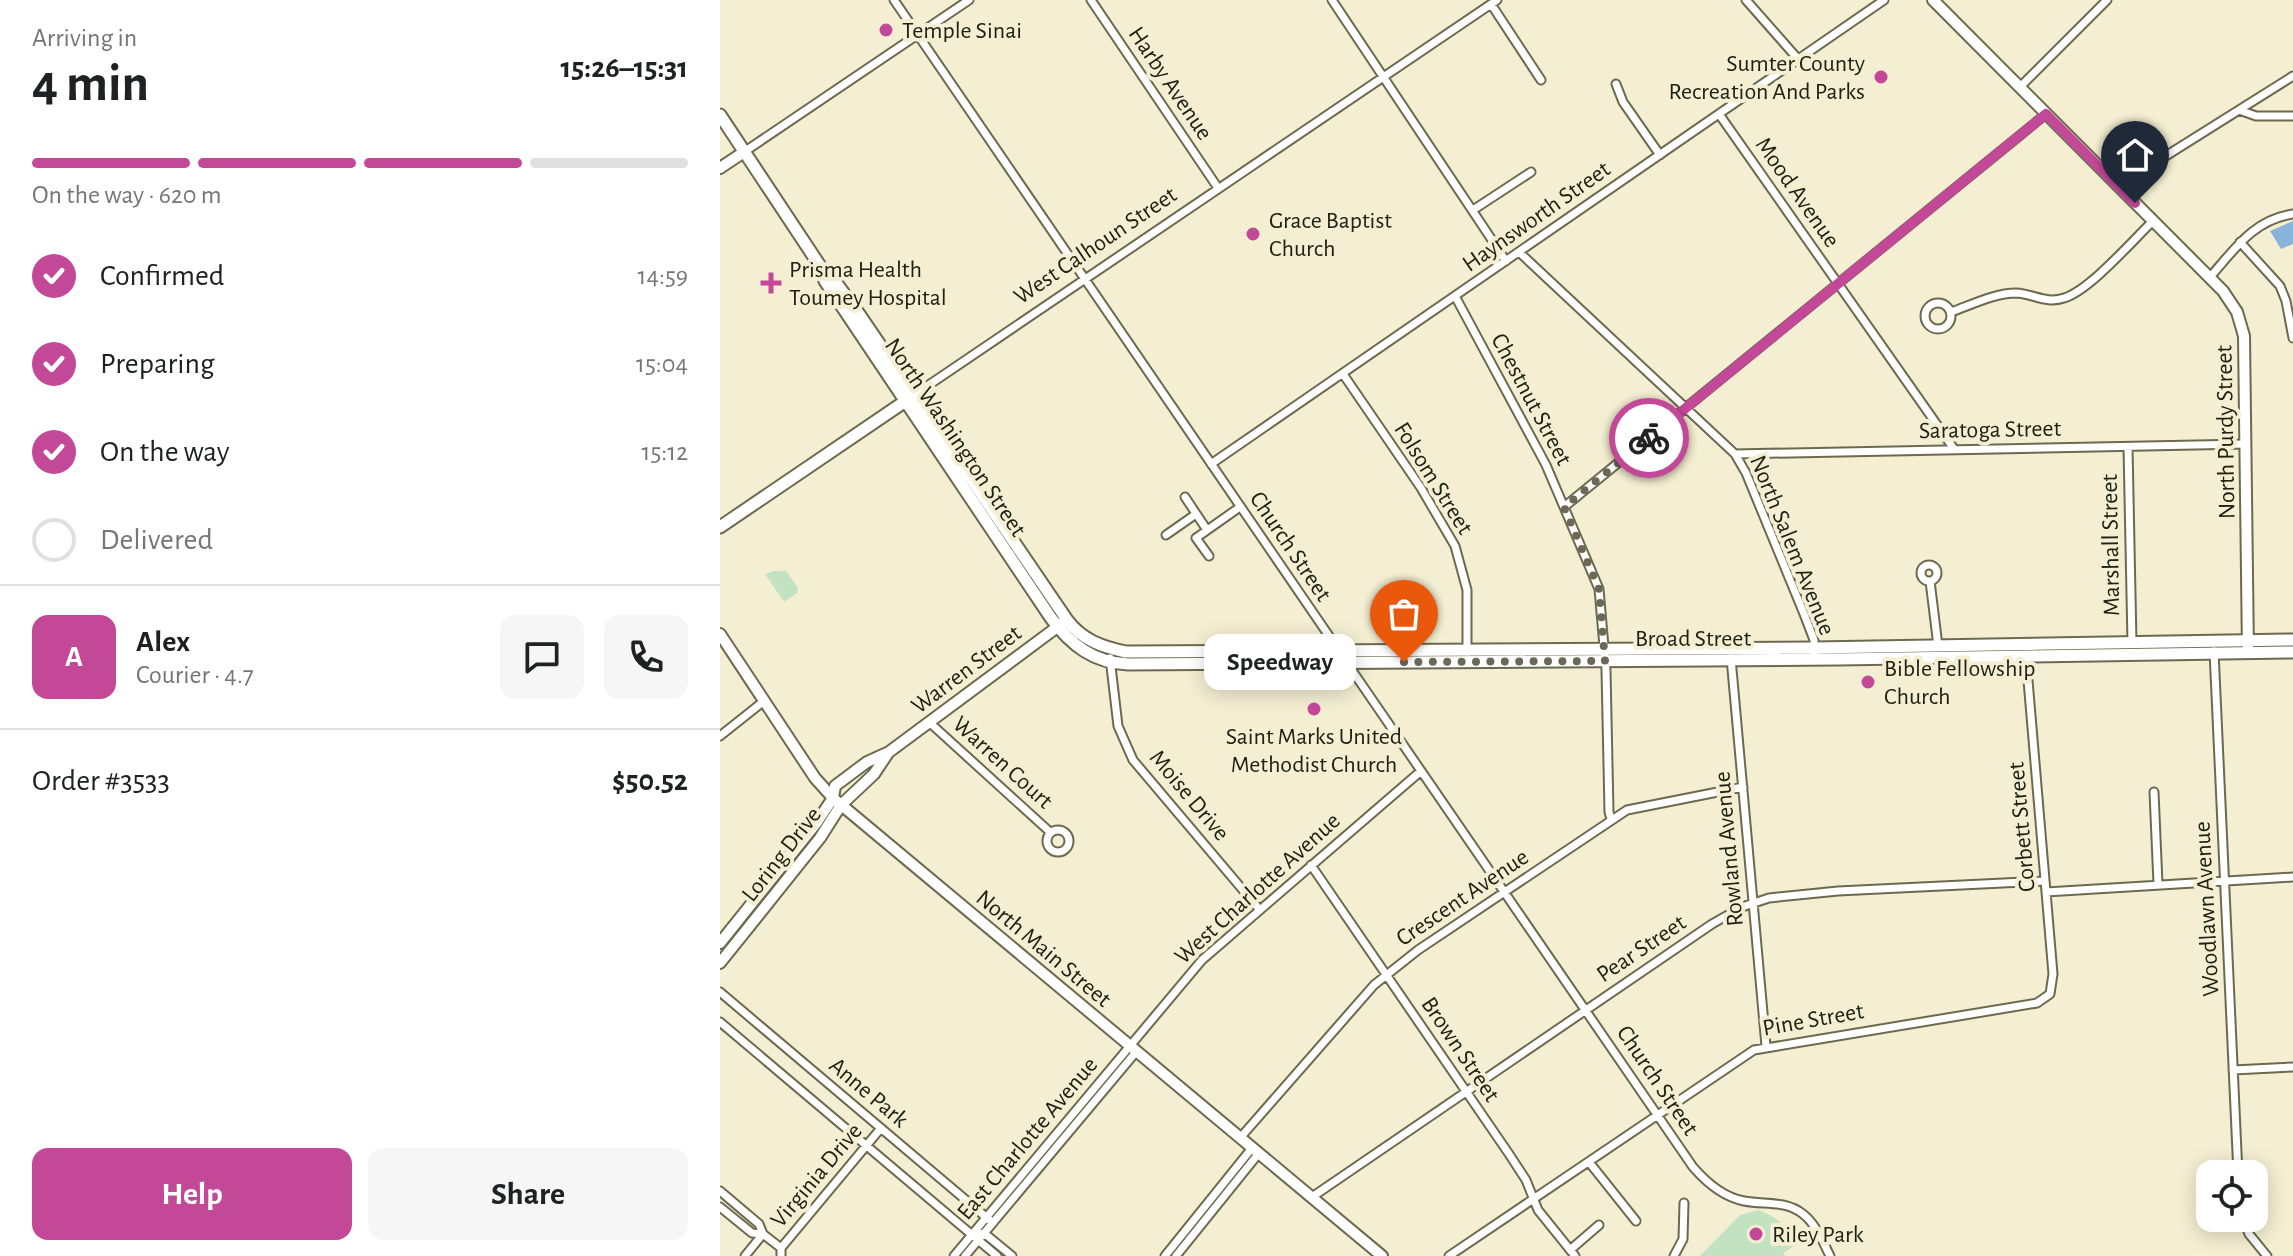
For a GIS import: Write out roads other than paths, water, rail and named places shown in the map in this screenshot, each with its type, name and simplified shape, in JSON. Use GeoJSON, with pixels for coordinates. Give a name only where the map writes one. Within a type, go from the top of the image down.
{"type":"FeatureCollection","features":[{"type":"Feature","properties":{"kind":"main road","name":"North Washington Street"},"geometry":{"type":"LineString","coordinates":[[720,115],[822,269],[861,317],[909,398],[1062,623]]}},
{"type":"Feature","properties":{"kind":"main road","name":"West Calhoun Street"},"geometry":{"type":"LineString","coordinates":[[720,527],[909,398]]}},
{"type":"Feature","properties":{"kind":"main road","name":"Broad Street"},"geometry":{"type":"LineString","coordinates":[[1062,623],[1077,647],[1092,656],[1128,664],[1347,663],[1467,656]]}},
{"type":"Feature","properties":{"kind":"main road","name":"Broad Street"},"geometry":{"type":"LineString","coordinates":[[1062,623],[1089,640],[1126,652],[1338,651],[1467,656],[1814,653],[2026,657],[2214,647]]}},
{"type":"Feature","properties":{"kind":"main road","name":"Broad Street"},"geometry":{"type":"LineString","coordinates":[[2248,647],[2293,640]]}},
{"type":"Feature","properties":{"kind":"main road","name":"Broad Street"},"geometry":{"type":"LineString","coordinates":[[1814,653],[1938,646],[2132,643],[2248,647],[2293,652]]}},
{"type":"Feature","properties":{"kind":"street","name":"Church Street"},"geometry":{"type":"LineString","coordinates":[[894,0],[1693,1167],[1712,1186],[1744,1201],[1776,1203],[1802,1213],[1830,1256]]}},
{"type":"Feature","properties":{"kind":"street"},"geometry":{"type":"LineString","coordinates":[[720,168],[969,0]]}},
{"type":"Feature","properties":{"kind":"street","name":"Harby Avenue"},"geometry":{"type":"LineString","coordinates":[[1091,0],[1218,188]]}},
{"type":"Feature","properties":{"kind":"street"},"geometry":{"type":"LineString","coordinates":[[1332,0],[1506,261]]}},
{"type":"Feature","properties":{"kind":"street"},"geometry":{"type":"LineString","coordinates":[[1746,0],[1798,59]]}},
{"type":"Feature","properties":{"kind":"street","name":"Haynsworth Street"},"geometry":{"type":"LineString","coordinates":[[1211,464],[1884,0]]}},
{"type":"Feature","properties":{"kind":"street","name":"North Purdy Street"},"geometry":{"type":"LineString","coordinates":[[1933,0],[2231,299],[2242,324],[2248,647]]}},
{"type":"Feature","properties":{"kind":"street"},"geometry":{"type":"LineString","coordinates":[[2020,87],[2107,0]]}},
{"type":"Feature","properties":{"kind":"street"},"geometry":{"type":"LineString","coordinates":[[1494,2],[1541,80]]}},
{"type":"Feature","properties":{"kind":"street","name":"West Calhoun Street"},"geometry":{"type":"LineString","coordinates":[[909,398],[1494,2]]}},
{"type":"Feature","properties":{"kind":"street"},"geometry":{"type":"LineString","coordinates":[[2118,186],[2293,76]]}},
{"type":"Feature","properties":{"kind":"street"},"geometry":{"type":"LineString","coordinates":[[1616,84],[1623,102],[1660,155]]}},
{"type":"Feature","properties":{"kind":"street"},"geometry":{"type":"LineString","coordinates":[[2239,110],[2256,116],[2293,116]]}},
{"type":"Feature","properties":{"kind":"street","name":"Mood Avenue"},"geometry":{"type":"LineString","coordinates":[[1719,114],[1954,449]]}},
{"type":"Feature","properties":{"kind":"street"},"geometry":{"type":"LineString","coordinates":[[1564,507],[2046,114]]}},
{"type":"Feature","properties":{"kind":"street"},"geometry":{"type":"LineString","coordinates":[[1473,210],[1531,172]]}},
{"type":"Feature","properties":{"kind":"street"},"geometry":{"type":"LineString","coordinates":[[2210,277],[2240,242],[2263,223],[2293,214]]}},
{"type":"Feature","properties":{"kind":"street"},"geometry":{"type":"LineString","coordinates":[[1951,312],[2014,293],[2049,301],[2070,296],[2153,221]]}},
{"type":"Feature","properties":{"kind":"street"},"geometry":{"type":"LineString","coordinates":[[2240,242],[2267,270],[2283,293],[2293,338]]}},
{"type":"Feature","properties":{"kind":"street","name":"North Salem Avenue"},"geometry":{"type":"LineString","coordinates":[[1519,252],[1735,454],[1746,473],[1804,614],[1814,653]]}},
{"type":"Feature","properties":{"kind":"street"},"geometry":{"type":"LineString","coordinates":[[2283,293],[2293,293]]}},
{"type":"Feature","properties":{"kind":"street","name":"Chestnut Street"},"geometry":{"type":"LineString","coordinates":[[1455,296],[1532,438],[1599,589],[1605,655]]}},
{"type":"Feature","properties":{"kind":"street","name":"Folsom Street"},"geometry":{"type":"LineString","coordinates":[[1343,374],[1421,488],[1455,546],[1467,590],[1467,656]]}},
{"type":"Feature","properties":{"kind":"street","name":"Saratoga Street"},"geometry":{"type":"LineString","coordinates":[[1735,454],[2246,444]]}},
{"type":"Feature","properties":{"kind":"street","name":"Marshall Street"},"geometry":{"type":"LineString","coordinates":[[2128,447],[2132,643]]}},
{"type":"Feature","properties":{"kind":"street"},"geometry":{"type":"LineString","coordinates":[[1185,497],[1207,530]]}},
{"type":"Feature","properties":{"kind":"street"},"geometry":{"type":"LineString","coordinates":[[1209,556],[1196,538],[1240,507]]}},
{"type":"Feature","properties":{"kind":"street"},"geometry":{"type":"LineString","coordinates":[[1166,535],[1196,514]]}},
{"type":"Feature","properties":{"kind":"street"},"geometry":{"type":"LineString","coordinates":[[1930,581],[1938,646]]}},
{"type":"Feature","properties":{"kind":"street","name":"Warren Street"},"geometry":{"type":"LineString","coordinates":[[889,752],[874,774],[837,802],[835,786],[867,762],[889,752],[1062,623]]}},
{"type":"Feature","properties":{"kind":"street","name":"North Main Street"},"geometry":{"type":"LineString","coordinates":[[720,634],[815,778],[837,802],[1382,1256]]}},
{"type":"Feature","properties":{"kind":"street","name":"Woodlawn Avenue"},"geometry":{"type":"LineString","coordinates":[[2214,647],[2237,1160]]}},
{"type":"Feature","properties":{"kind":"street","name":"Moise Drive"},"geometry":{"type":"LineString","coordinates":[[1108,648],[1118,726],[1133,760],[1259,909]]}},
{"type":"Feature","properties":{"kind":"street","name":"Rowland Avenue"},"geometry":{"type":"LineString","coordinates":[[1731,654],[1766,1046]]}},
{"type":"Feature","properties":{"kind":"street"},"geometry":{"type":"LineString","coordinates":[[1605,655],[1611,819]]}},
{"type":"Feature","properties":{"kind":"street","name":"Corbett Street"},"geometry":{"type":"LineString","coordinates":[[2026,657],[2053,974],[2050,994]]}},
{"type":"Feature","properties":{"kind":"street"},"geometry":{"type":"LineString","coordinates":[[720,736],[764,701]]}},
{"type":"Feature","properties":{"kind":"street","name":"Warren Court"},"geometry":{"type":"LineString","coordinates":[[929,722],[1050,832]]}},
{"type":"Feature","properties":{"kind":"street","name":"West Charlotte Avenue"},"geometry":{"type":"LineString","coordinates":[[1133,1049],[1202,960],[1421,771]]}},
{"type":"Feature","properties":{"kind":"street","name":"Crescent Avenue"},"geometry":{"type":"LineString","coordinates":[[1240,1138],[1386,974],[1504,891],[1627,810],[1743,787]]}},
{"type":"Feature","properties":{"kind":"street"},"geometry":{"type":"LineString","coordinates":[[2154,792],[2158,884]]}},
{"type":"Feature","properties":{"kind":"street","name":"Loring Drive"},"geometry":{"type":"LineString","coordinates":[[720,943],[837,802]]}},
{"type":"Feature","properties":{"kind":"street","name":"Loring Drive"},"geometry":{"type":"LineString","coordinates":[[720,963],[820,838],[837,802]]}},
{"type":"Feature","properties":{"kind":"street","name":"Brown Street"},"geometry":{"type":"LineString","coordinates":[[1311,865],[1526,1180],[1538,1210],[1573,1253]]}},
{"type":"Feature","properties":{"kind":"street"},"geometry":{"type":"LineString","coordinates":[[2046,892],[2293,877]]}},
{"type":"Feature","properties":{"kind":"street","name":"Pear Street"},"geometry":{"type":"LineString","coordinates":[[1312,1197],[1712,924],[1753,902],[1810,893],[2045,881]]}},
{"type":"Feature","properties":{"kind":"street","name":"Anne Park"},"geometry":{"type":"LineString","coordinates":[[720,992],[990,1220]]}},
{"type":"Feature","properties":{"kind":"street","name":"Pine Street"},"geometry":{"type":"LineString","coordinates":[[1449,1256],[1746,1054],[1766,1046],[2037,1003],[2050,994]]}},
{"type":"Feature","properties":{"kind":"street","name":"Anne Park"},"geometry":{"type":"LineString","coordinates":[[720,1022],[979,1236],[1012,1256]]}},
{"type":"Feature","properties":{"kind":"street","name":"East Charlotte Avenue"},"geometry":{"type":"LineString","coordinates":[[965,1256],[990,1220],[1133,1049]]}},
{"type":"Feature","properties":{"kind":"street"},"geometry":{"type":"LineString","coordinates":[[2233,1070],[2293,1067]]}},
{"type":"Feature","properties":{"kind":"street","name":"Virginia Drive"},"geometry":{"type":"LineString","coordinates":[[781,1252],[881,1128]]}},
{"type":"Feature","properties":{"kind":"street"},"geometry":{"type":"LineString","coordinates":[[1165,1256],[1255,1150]]}},
{"type":"Feature","properties":{"kind":"street"},"geometry":{"type":"LineString","coordinates":[[1176,1256],[1255,1150]]}},
{"type":"Feature","properties":{"kind":"street"},"geometry":{"type":"LineString","coordinates":[[1589,1162],[1636,1221]]}},
{"type":"Feature","properties":{"kind":"street"},"geometry":{"type":"LineString","coordinates":[[720,1191],[759,1224],[763,1234],[781,1252]]}},
{"type":"Feature","properties":{"kind":"street"},"geometry":{"type":"LineString","coordinates":[[1674,1256],[1683,1239],[1684,1203]]}},
{"type":"Feature","properties":{"kind":"street"},"geometry":{"type":"LineString","coordinates":[[720,1207],[752,1233],[763,1234]]}},
{"type":"Feature","properties":{"kind":"street"},"geometry":{"type":"LineString","coordinates":[[1573,1253],[1599,1225]]}},
{"type":"Feature","properties":{"kind":"street"},"geometry":{"type":"LineString","coordinates":[[2248,1232],[2267,1256]]}},
{"type":"Feature","properties":{"kind":"street","name":"Virginia Drive"},"geometry":{"type":"LineString","coordinates":[[745,1256],[763,1234]]}},
{"type":"Feature","properties":{"kind":"street","name":"East Charlotte Avenue"},"geometry":{"type":"LineString","coordinates":[[954,1256],[979,1236]]}},
{"type":"Feature","properties":{"kind":"street","name":"Anne Park"},"geometry":{"type":"LineString","coordinates":[[979,1236],[997,1256]]}},
{"type":"Feature","properties":{"kind":"water"},"geometry":{"type":"Polygon","coordinates":[[[2293,221],[2293,244],[2281,249],[2270,231],[2293,221]]]}},
{"type":"Feature","properties":{"kind":"place","name":"Temple Sinai"},"geometry":{"type":"Point","coordinates":[886,30]}},
{"type":"Feature","properties":{"kind":"place","name":"Sumter County Recreation And Parks"},"geometry":{"type":"Point","coordinates":[1881,77]}},
{"type":"Feature","properties":{"kind":"place","name":"Grace Baptist Church"},"geometry":{"type":"Point","coordinates":[1253,234]}},
{"type":"Feature","properties":{"kind":"place","name":"Prisma Health Toumey Hospital"},"geometry":{"type":"Point","coordinates":[771,283]}},
{"type":"Feature","properties":{"kind":"place","name":"Speedway"},"geometry":{"type":"Point","coordinates":[1404,662]}},
{"type":"Feature","properties":{"kind":"place","name":"Bible Fellowship Church"},"geometry":{"type":"Point","coordinates":[1868,682]}},
{"type":"Feature","properties":{"kind":"place","name":"Saint Marks United Methodist Church"},"geometry":{"type":"Point","coordinates":[1314,709]}},
{"type":"Feature","properties":{"kind":"place","name":"Riley Park"},"geometry":{"type":"Point","coordinates":[1756,1234]}}]}
